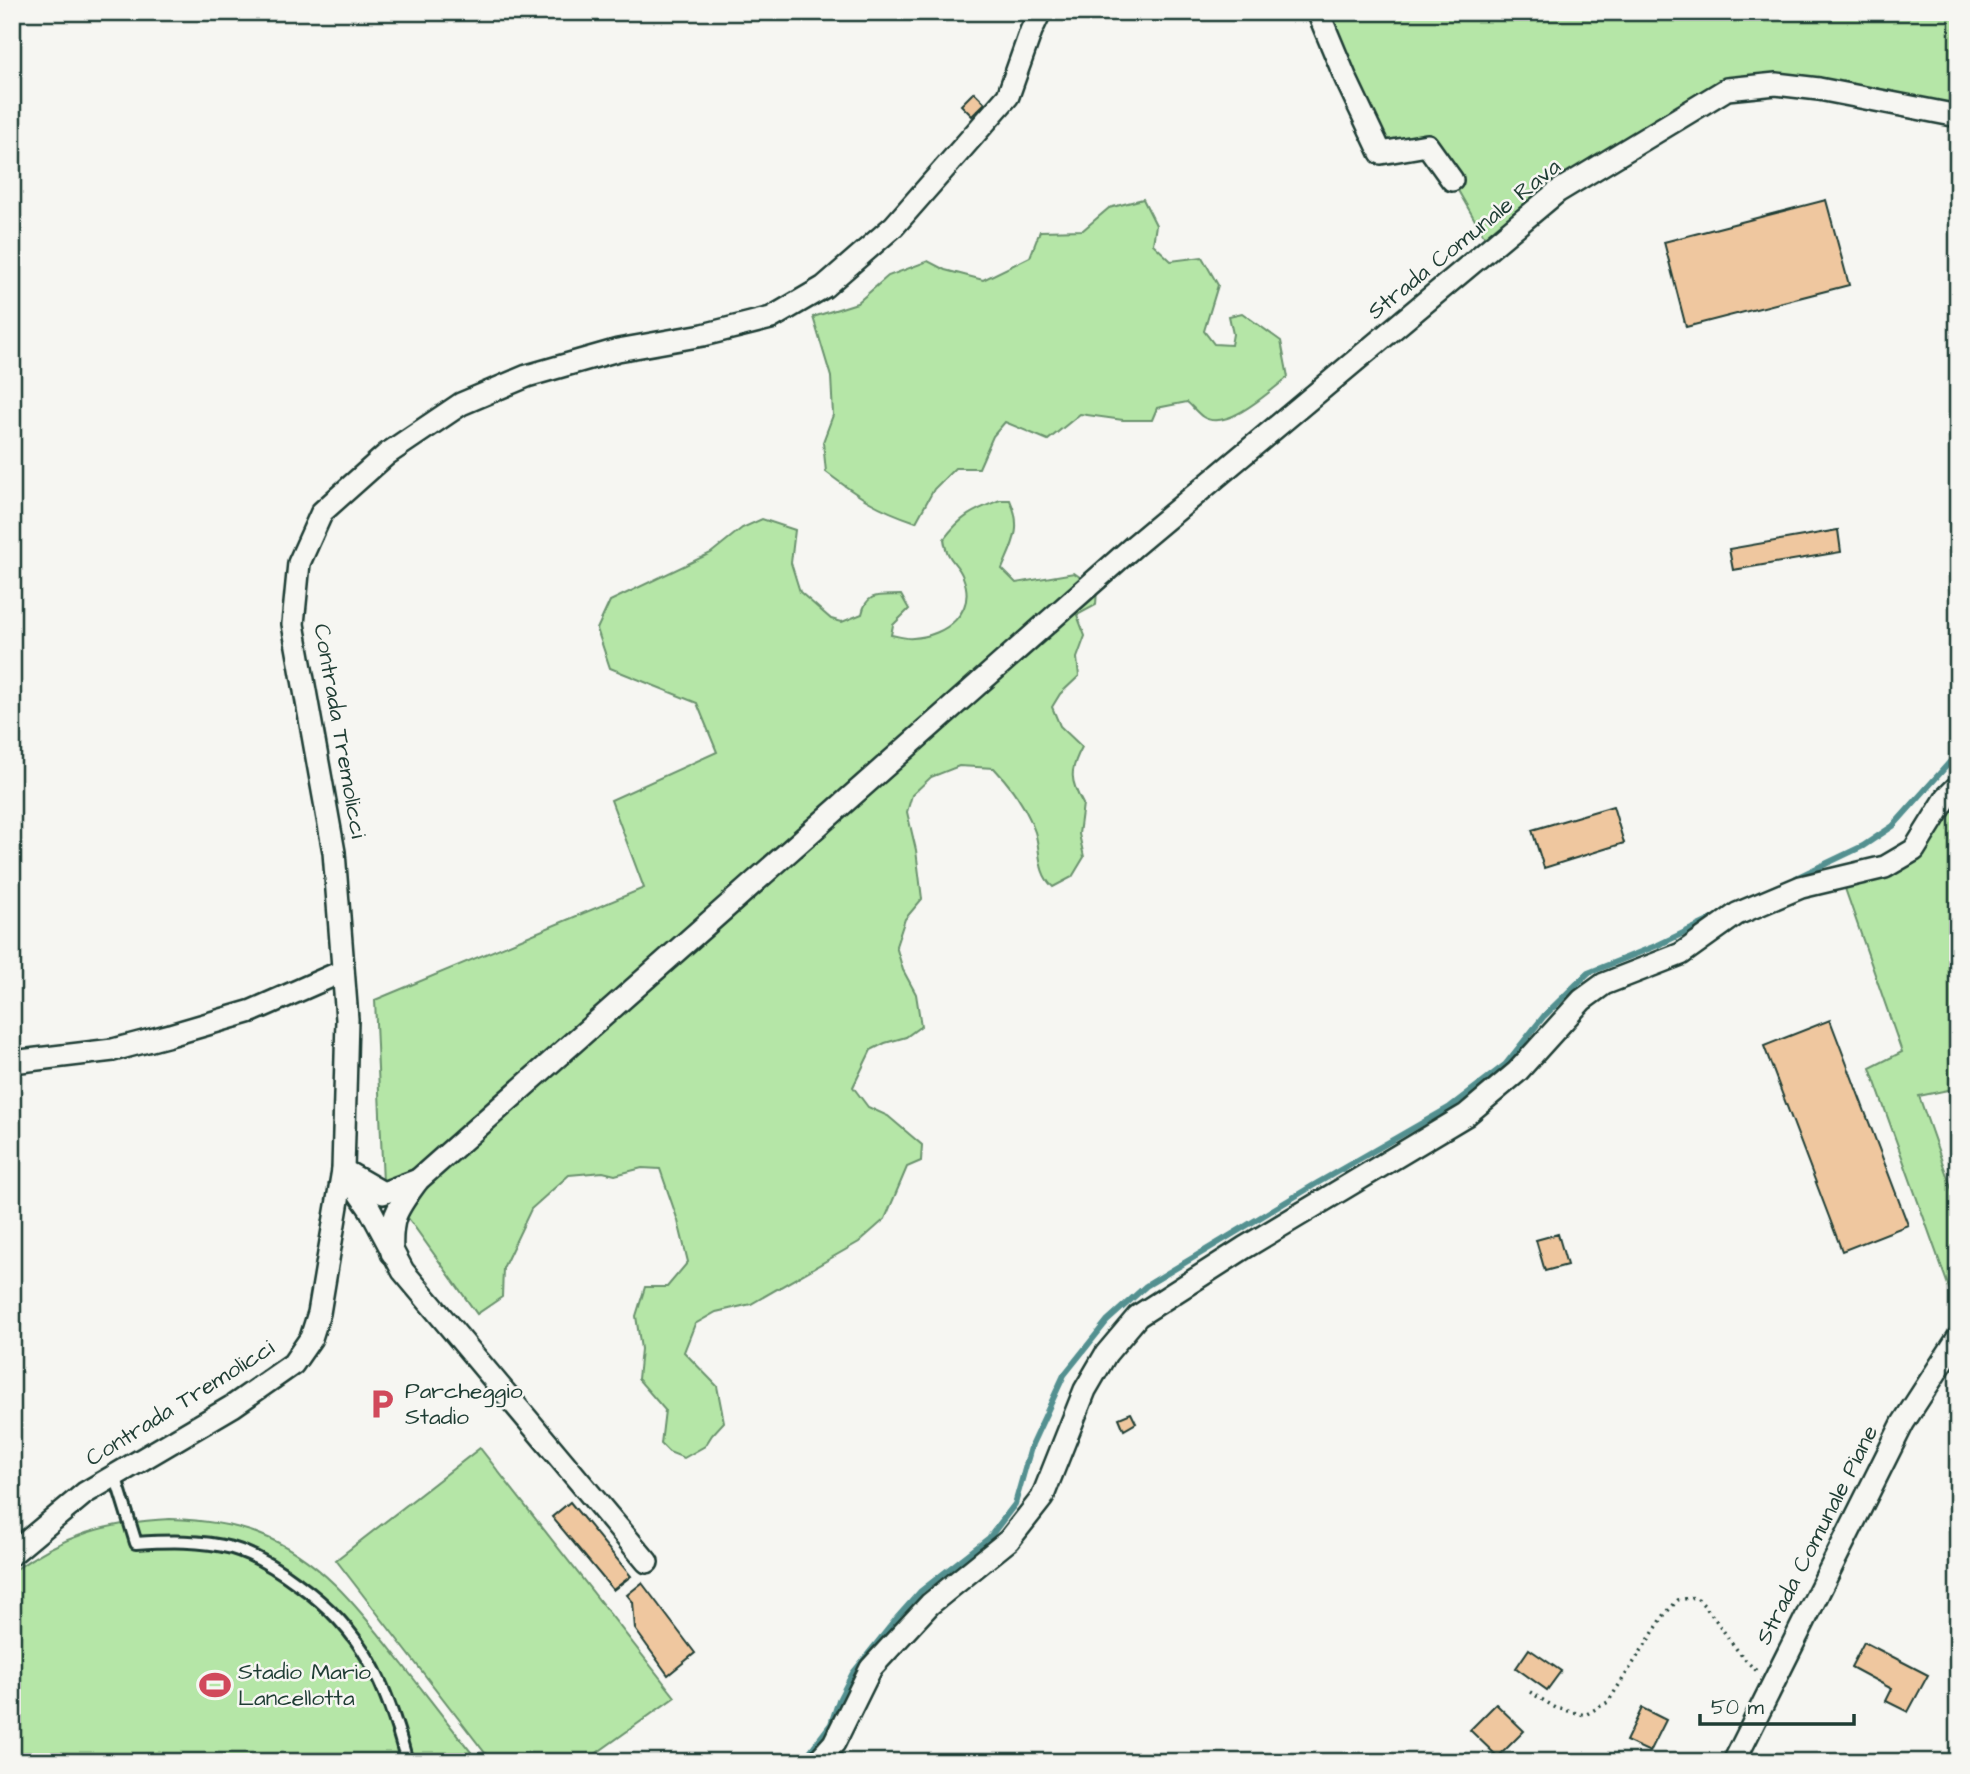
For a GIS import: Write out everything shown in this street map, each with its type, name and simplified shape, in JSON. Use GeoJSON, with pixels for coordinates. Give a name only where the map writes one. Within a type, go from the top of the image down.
{"type":"FeatureCollection","features":[{"type":"Feature","properties":{"kind":"street","name":"Contrada Tremolicci"},"geometry":{"type":"LineString","coordinates":[[12,1554],[85,1493],[233,1406],[293,1364],[311,1338],[319,1313],[343,1170],[347,1019],[334,852],[293,624],[299,563],[322,512],[387,454],[461,404],[527,376],[618,350],[703,335],[771,318],[824,287],[894,226],[1008,96],[1040,12]]}},
{"type":"Feature","properties":{"kind":"street"},"geometry":{"type":"LineString","coordinates":[[1318,12],[1381,153],[1427,145],[1452,180]]}},
{"type":"Feature","properties":{"kind":"street","name":"Strada Comunale Rava"},"geometry":{"type":"LineString","coordinates":[[418,1180],[1134,546],[1557,192],[1727,89],[1776,84],[1819,89],[1958,116]]}},
{"type":"Feature","properties":{"kind":"street"},"geometry":{"type":"LineString","coordinates":[[817,1762],[834,1743],[871,1668],[930,1605],[1009,1540],[1042,1498],[1085,1390],[1106,1354],[1138,1316],[1244,1248],[1466,1115],[1517,1072],[1582,1000],[1604,984],[1681,954],[1737,914],[1801,887],[1885,867],[1914,850],[1947,797],[1958,786]]}},
{"type":"Feature","properties":{"kind":"street"},"geometry":{"type":"LineString","coordinates":[[12,1062],[113,1050],[170,1035],[252,1011],[343,971]]}},
{"type":"Feature","properties":{"kind":"street"},"geometry":{"type":"LineString","coordinates":[[343,1170],[384,1217],[396,1210]]}},
{"type":"Feature","properties":{"kind":"street"},"geometry":{"type":"LineString","coordinates":[[375,1205],[418,1180]]}},
{"type":"Feature","properties":{"kind":"street"},"geometry":{"type":"LineString","coordinates":[[392,1253],[391,1230],[396,1210],[418,1180]]}},
{"type":"Feature","properties":{"kind":"street"},"geometry":{"type":"LineString","coordinates":[[375,1205],[392,1253],[411,1280],[647,1562]]}},
{"type":"Feature","properties":{"kind":"street","name":"Strada Comunale Piane"},"geometry":{"type":"LineString","coordinates":[[1734,1762],[1903,1423],[1958,1338]]}},
{"type":"Feature","properties":{"kind":"lane"},"geometry":{"type":"LineString","coordinates":[[115,1475],[136,1543],[200,1543],[232,1549],[265,1561],[321,1600],[360,1643],[375,1668],[396,1721],[407,1762]]}},
{"type":"Feature","properties":{"kind":"path"},"geometry":{"type":"LineString","coordinates":[[1530,1692],[1556,1708],[1585,1715],[1608,1702],[1665,1614],[1678,1600],[1696,1597],[1712,1612],[1741,1658],[1772,1684]]}},
{"type":"Feature","properties":{"kind":"green space"},"geometry":{"type":"Polygon","coordinates":[[[1318,12],[1958,12],[1958,116],[1896,102],[1727,89],[1491,248],[1452,180],[1427,145],[1381,153],[1318,12]]]}},
{"type":"Feature","properties":{"kind":"green space"},"geometry":{"type":"Polygon","coordinates":[[[1143,199],[1156,225],[1153,244],[1171,261],[1202,257],[1218,285],[1204,331],[1214,344],[1231,345],[1233,334],[1229,316],[1242,313],[1281,341],[1288,377],[1248,408],[1224,419],[1203,417],[1187,402],[1157,408],[1152,420],[1123,420],[1080,414],[1048,440],[1005,422],[993,436],[979,468],[955,468],[934,489],[916,522],[869,502],[826,472],[823,442],[833,415],[831,377],[813,317],[857,303],[888,276],[928,261],[945,270],[983,280],[1030,257],[1040,231],[1083,230],[1109,208],[1143,199]]]}},
{"type":"Feature","properties":{"kind":"green space"},"geometry":{"type":"Polygon","coordinates":[[[1000,500],[1010,500],[1016,519],[1015,535],[1002,569],[1016,583],[1074,573],[1097,589],[1096,605],[1077,615],[1085,636],[1077,658],[1079,676],[1060,694],[1052,707],[1060,726],[1082,747],[1073,776],[1083,804],[1079,834],[1084,857],[1072,877],[1053,887],[1044,875],[1035,832],[1028,814],[994,768],[959,766],[931,777],[912,795],[907,812],[916,850],[922,899],[905,919],[896,946],[903,970],[916,994],[921,1026],[906,1037],[871,1050],[853,1087],[868,1107],[888,1116],[922,1145],[921,1161],[907,1167],[885,1219],[859,1242],[751,1304],[716,1312],[695,1324],[684,1352],[717,1386],[724,1422],[705,1446],[684,1458],[669,1452],[661,1444],[665,1410],[638,1379],[641,1349],[636,1316],[645,1287],[667,1287],[688,1262],[678,1221],[660,1169],[642,1168],[615,1175],[603,1172],[569,1175],[531,1209],[503,1268],[502,1297],[477,1314],[383,1183],[375,1000],[644,888],[611,800],[717,752],[697,703],[610,668],[597,629],[610,601],[711,553],[742,528],[762,519],[795,530],[791,563],[800,592],[831,619],[842,622],[862,614],[867,601],[876,596],[901,595],[909,609],[893,625],[891,635],[910,638],[937,633],[956,620],[966,601],[963,577],[947,552],[944,539],[969,515],[1000,500]]]}},
{"type":"Feature","properties":{"kind":"green space"},"geometry":{"type":"Polygon","coordinates":[[[1954,789],[1958,822],[1958,1088],[1919,1096],[1958,1207],[1958,1313],[1870,1068],[1902,1052],[1841,877],[1885,867],[1954,789]]]}},
{"type":"Feature","properties":{"kind":"green space"},"geometry":{"type":"Polygon","coordinates":[[[480,1448],[675,1697],[584,1762],[492,1762],[336,1560],[480,1448]]]}},
{"type":"Feature","properties":{"kind":"green space","name":"Stadio Mario Lancellotta"},"geometry":{"type":"Polygon","coordinates":[[[170,1519],[237,1527],[282,1544],[302,1557],[340,1589],[356,1607],[479,1762],[12,1762],[12,1572],[49,1549],[87,1533],[126,1523],[170,1519]]]}},
{"type":"Feature","properties":{"kind":"building"},"geometry":{"type":"Polygon","coordinates":[[[974,92],[985,103],[972,116],[961,105],[974,92]]]}},
{"type":"Feature","properties":{"kind":"building"},"geometry":{"type":"Polygon","coordinates":[[[1826,200],[1849,285],[1686,327],[1664,242],[1826,200]]]}},
{"type":"Feature","properties":{"kind":"building"},"geometry":{"type":"Polygon","coordinates":[[[1838,530],[1841,552],[1733,570],[1729,549],[1838,530]]]}},
{"type":"Feature","properties":{"kind":"building"},"geometry":{"type":"Polygon","coordinates":[[[1613,806],[1624,843],[1544,868],[1532,830],[1613,806]]]}},
{"type":"Feature","properties":{"kind":"building"},"geometry":{"type":"Polygon","coordinates":[[[1830,1020],[1908,1225],[1842,1251],[1764,1046],[1830,1020]]]}},
{"type":"Feature","properties":{"kind":"building"},"geometry":{"type":"Polygon","coordinates":[[[1558,1234],[1567,1265],[1545,1271],[1536,1240],[1558,1234]]]}},
{"type":"Feature","properties":{"kind":"building"},"geometry":{"type":"Polygon","coordinates":[[[1131,1413],[1136,1423],[1124,1430],[1119,1418],[1131,1413]]]}},
{"type":"Feature","properties":{"kind":"building"},"geometry":{"type":"Polygon","coordinates":[[[570,1502],[631,1576],[613,1590],[552,1517],[570,1502]]]}},
{"type":"Feature","properties":{"kind":"building"},"geometry":{"type":"Polygon","coordinates":[[[642,1583],[695,1653],[668,1675],[635,1629],[633,1602],[627,1595],[642,1583]]]}},
{"type":"Feature","properties":{"kind":"building"},"geometry":{"type":"Polygon","coordinates":[[[1864,1642],[1928,1675],[1908,1712],[1886,1701],[1892,1689],[1851,1667],[1864,1642]]]}},
{"type":"Feature","properties":{"kind":"building"},"geometry":{"type":"Polygon","coordinates":[[[1529,1649],[1561,1671],[1547,1690],[1516,1668],[1529,1649]]]}},
{"type":"Feature","properties":{"kind":"building"},"geometry":{"type":"Polygon","coordinates":[[[1496,1704],[1524,1731],[1498,1757],[1470,1730],[1496,1704]]]}},
{"type":"Feature","properties":{"kind":"building"},"geometry":{"type":"Polygon","coordinates":[[[1642,1708],[1666,1720],[1650,1752],[1626,1741],[1642,1708]]]}},
{"type":"Feature","properties":{"kind":"waterway"},"geometry":{"type":"LineString","coordinates":[[1796,878],[1863,846],[1893,826],[1958,753]]}},
{"type":"Feature","properties":{"kind":"waterway"},"geometry":{"type":"LineString","coordinates":[[802,1762],[831,1724],[839,1700],[853,1673],[897,1618],[921,1591],[989,1538],[1015,1504],[1032,1444],[1064,1375],[1107,1321],[1146,1286],[1450,1107],[1505,1065],[1544,1016],[1588,973],[1658,945],[1717,917]]}},
{"type":"Feature","properties":{"kind":"place","name":"Parcheggio Stadio"},"geometry":{"type":"Point","coordinates":[382,1404]}},
{"type":"Feature","properties":{"kind":"place","name":"Stadio Mario Lancellotta"},"geometry":{"type":"Point","coordinates":[215,1685]}}]}
